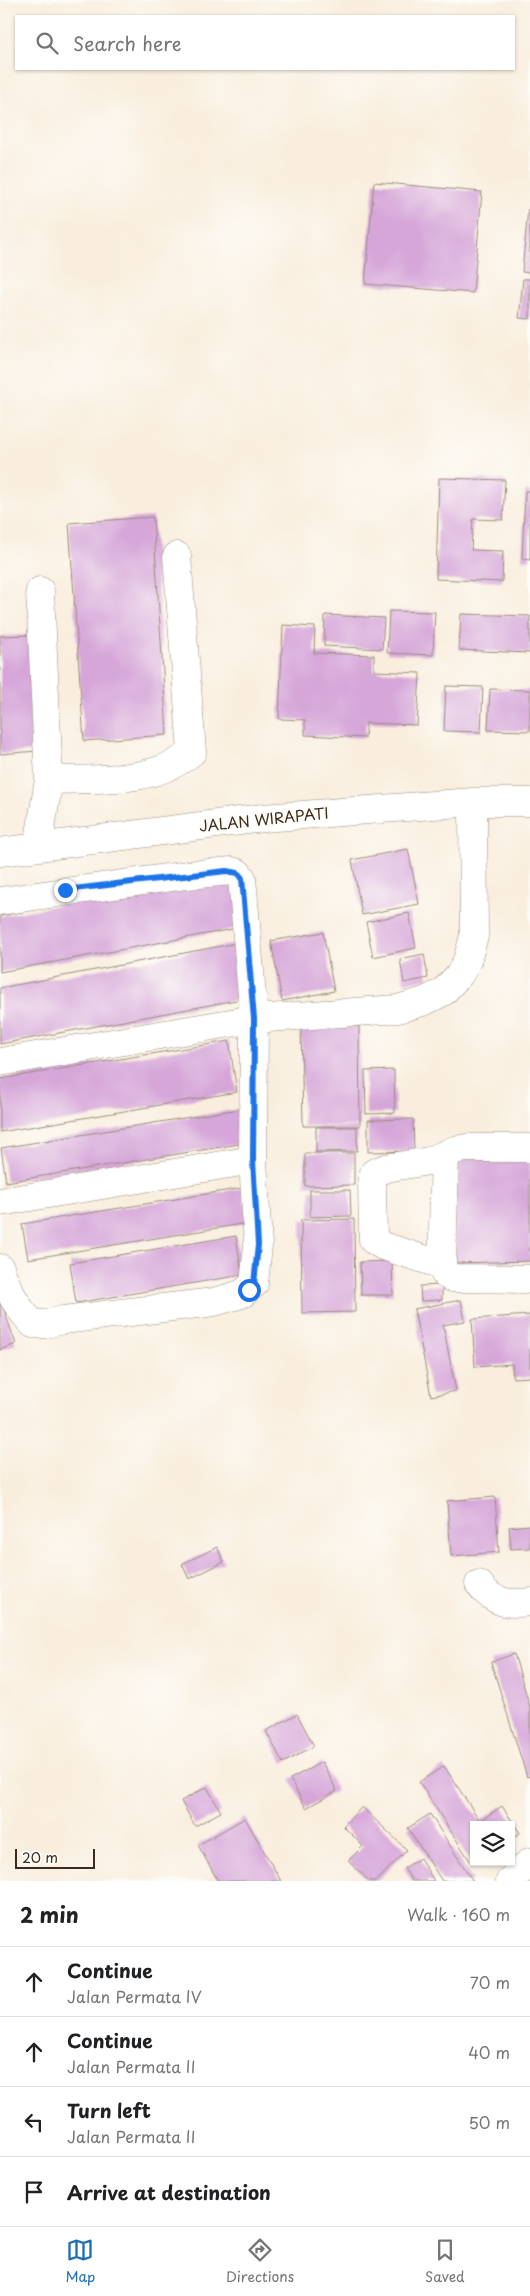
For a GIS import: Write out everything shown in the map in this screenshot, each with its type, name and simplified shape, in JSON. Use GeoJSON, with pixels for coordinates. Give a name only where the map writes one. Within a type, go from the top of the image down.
{"type":"FeatureCollection","features":[{"type":"Feature","properties":{"kind":"street"},"geometry":{"type":"LineString","coordinates":[[49,780],[133,777],[173,765],[192,752],[177,556]]}},
{"type":"Feature","properties":{"kind":"street"},"geometry":{"type":"LineString","coordinates":[[38,846],[49,780],[40,591]]}},
{"type":"Feature","properties":{"kind":"street"},"geometry":{"type":"LineString","coordinates":[[0,1062],[254,1019],[398,1009],[425,1001],[443,992],[452,984],[467,961],[474,936],[473,802]]}},
{"type":"Feature","properties":{"kind":"street","name":"JALAN WIRAPATI"},"geometry":{"type":"LineString","coordinates":[[0,852],[263,818],[473,802],[530,802]]}},
{"type":"Feature","properties":{"kind":"street"},"geometry":{"type":"LineString","coordinates":[[0,901],[187,875],[226,871],[238,873],[243,883],[254,1019],[253,1160],[258,1245],[254,1284],[242,1294],[214,1302],[63,1320],[46,1324],[32,1324],[21,1312],[5,1282],[0,1268]]}},
{"type":"Feature","properties":{"kind":"street"},"geometry":{"type":"LineString","coordinates":[[442,1265],[383,1246],[373,1240],[372,1179],[374,1174],[381,1170],[429,1162],[445,1154],[467,1148],[530,1148]]}},
{"type":"Feature","properties":{"kind":"street"},"geometry":{"type":"LineString","coordinates":[[445,1154],[442,1265],[446,1274],[452,1278],[530,1279]]}},
{"type":"Feature","properties":{"kind":"street"},"geometry":{"type":"LineString","coordinates":[[0,1202],[253,1160]]}},
{"type":"Feature","properties":{"kind":"street"},"geometry":{"type":"LineString","coordinates":[[479,1584],[495,1600],[513,1604],[530,1602]]}},
{"type":"Feature","properties":{"kind":"street"},"geometry":{"type":"LineString","coordinates":[[510,1881],[530,1862]]}},
{"type":"Feature","properties":{"kind":"building"},"geometry":{"type":"Polygon","coordinates":[[[374,182],[482,192],[473,293],[365,284],[374,182]]]}},
{"type":"Feature","properties":{"kind":"building"},"geometry":{"type":"Polygon","coordinates":[[[528,209],[530,210],[530,273],[522,272],[528,209]]]}},
{"type":"Feature","properties":{"kind":"building"},"geometry":{"type":"Polygon","coordinates":[[[523,279],[530,279],[530,319],[519,318],[523,279]]]}},
{"type":"Feature","properties":{"kind":"building"},"geometry":{"type":"Polygon","coordinates":[[[439,478],[505,480],[503,520],[473,519],[471,550],[503,551],[502,582],[436,579],[439,478]]]}},
{"type":"Feature","properties":{"kind":"building"},"geometry":{"type":"Polygon","coordinates":[[[525,491],[530,491],[530,560],[522,559],[525,491]]]}},
{"type":"Feature","properties":{"kind":"building"},"geometry":{"type":"Polygon","coordinates":[[[153,517],[167,735],[84,741],[69,523],[153,517]]]}},
{"type":"Feature","properties":{"kind":"building"},"geometry":{"type":"Polygon","coordinates":[[[389,611],[435,612],[433,655],[387,653],[389,611]]]}},
{"type":"Feature","properties":{"kind":"building"},"geometry":{"type":"Polygon","coordinates":[[[461,614],[530,616],[530,653],[459,650],[461,614]]]}},
{"type":"Feature","properties":{"kind":"building"},"geometry":{"type":"Polygon","coordinates":[[[325,615],[384,618],[382,649],[324,646],[325,615]]]}},
{"type":"Feature","properties":{"kind":"building"},"geometry":{"type":"Polygon","coordinates":[[[283,625],[315,627],[314,653],[374,655],[374,671],[420,673],[417,725],[366,723],[365,738],[305,735],[305,720],[279,719],[283,625]]]}},
{"type":"Feature","properties":{"kind":"building"},"geometry":{"type":"Polygon","coordinates":[[[29,635],[37,751],[0,754],[0,636],[29,635]]]}},
{"type":"Feature","properties":{"kind":"building"},"geometry":{"type":"Polygon","coordinates":[[[446,686],[483,687],[481,732],[444,731],[446,686]]]}},
{"type":"Feature","properties":{"kind":"building"},"geometry":{"type":"Polygon","coordinates":[[[490,689],[530,690],[530,731],[488,730],[490,689]]]}},
{"type":"Feature","properties":{"kind":"building"},"geometry":{"type":"Polygon","coordinates":[[[408,849],[419,904],[362,915],[352,860],[408,849]]]}},
{"type":"Feature","properties":{"kind":"building"},"geometry":{"type":"Polygon","coordinates":[[[233,873],[244,927],[0,972],[0,916],[233,873]]]}},
{"type":"Feature","properties":{"kind":"building"},"geometry":{"type":"Polygon","coordinates":[[[409,913],[416,948],[373,957],[366,922],[409,913]]]}},
{"type":"Feature","properties":{"kind":"building"},"geometry":{"type":"Polygon","coordinates":[[[323,932],[334,991],[282,1001],[271,941],[323,932]]]}},
{"type":"Feature","properties":{"kind":"building"},"geometry":{"type":"Polygon","coordinates":[[[237,943],[247,998],[0,1044],[0,988],[237,943]]]}},
{"type":"Feature","properties":{"kind":"building"},"geometry":{"type":"Polygon","coordinates":[[[424,954],[428,978],[404,983],[400,959],[424,954]]]}},
{"type":"Feature","properties":{"kind":"building"},"geometry":{"type":"Polygon","coordinates":[[[301,1026],[359,1026],[360,1126],[303,1126],[301,1026]]]}},
{"type":"Feature","properties":{"kind":"building"},"geometry":{"type":"Polygon","coordinates":[[[229,1041],[237,1092],[0,1132],[0,1079],[229,1041]]]}},
{"type":"Feature","properties":{"kind":"building"},"geometry":{"type":"Polygon","coordinates":[[[394,1070],[395,1113],[366,1114],[365,1071],[394,1070]]]}},
{"type":"Feature","properties":{"kind":"building"},"geometry":{"type":"Polygon","coordinates":[[[239,1109],[245,1143],[6,1182],[1,1148],[239,1109]]]}},
{"type":"Feature","properties":{"kind":"building"},"geometry":{"type":"Polygon","coordinates":[[[413,1119],[414,1151],[368,1152],[368,1120],[413,1119]]]}},
{"type":"Feature","properties":{"kind":"building"},"geometry":{"type":"Polygon","coordinates":[[[316,1127],[357,1127],[357,1151],[316,1152],[316,1127]]]}},
{"type":"Feature","properties":{"kind":"building"},"geometry":{"type":"Polygon","coordinates":[[[305,1153],[354,1153],[354,1185],[305,1186],[305,1153]]]}},
{"type":"Feature","properties":{"kind":"building"},"geometry":{"type":"Polygon","coordinates":[[[530,1155],[530,1261],[455,1263],[454,1156],[530,1155]]]}},
{"type":"Feature","properties":{"kind":"building"},"geometry":{"type":"Polygon","coordinates":[[[243,1188],[248,1223],[28,1259],[22,1224],[243,1188]]]}},
{"type":"Feature","properties":{"kind":"building"},"geometry":{"type":"Polygon","coordinates":[[[310,1190],[350,1190],[351,1216],[310,1217],[310,1190]]]}},
{"type":"Feature","properties":{"kind":"building"},"geometry":{"type":"Polygon","coordinates":[[[354,1219],[355,1312],[302,1313],[301,1220],[354,1219]]]}},
{"type":"Feature","properties":{"kind":"building"},"geometry":{"type":"Polygon","coordinates":[[[236,1236],[242,1275],[76,1303],[70,1263],[236,1236]]]}},
{"type":"Feature","properties":{"kind":"building"},"geometry":{"type":"Polygon","coordinates":[[[392,1261],[393,1295],[361,1295],[360,1262],[392,1261]]]}},
{"type":"Feature","properties":{"kind":"building"},"geometry":{"type":"Polygon","coordinates":[[[442,1285],[442,1300],[421,1301],[420,1286],[442,1285]]]}},
{"type":"Feature","properties":{"kind":"building"},"geometry":{"type":"Polygon","coordinates":[[[0,1299],[16,1344],[0,1350],[0,1299]]]}},
{"type":"Feature","properties":{"kind":"building"},"geometry":{"type":"Polygon","coordinates":[[[461,1300],[465,1321],[443,1325],[456,1391],[431,1396],[414,1309],[461,1300]]]}},
{"type":"Feature","properties":{"kind":"building"},"geometry":{"type":"Polygon","coordinates":[[[530,1315],[530,1377],[513,1378],[512,1364],[475,1367],[472,1319],[530,1315]]]}},
{"type":"Feature","properties":{"kind":"building"},"geometry":{"type":"Polygon","coordinates":[[[495,1497],[499,1552],[451,1556],[447,1501],[495,1497]]]}},
{"type":"Feature","properties":{"kind":"building"},"geometry":{"type":"Polygon","coordinates":[[[530,1525],[530,1548],[511,1549],[509,1527],[530,1525]]]}},
{"type":"Feature","properties":{"kind":"building"},"geometry":{"type":"Polygon","coordinates":[[[217,1547],[224,1562],[189,1579],[182,1564],[217,1547]]]}},
{"type":"Feature","properties":{"kind":"building"},"geometry":{"type":"Polygon","coordinates":[[[514,1654],[530,1707],[530,1776],[527,1777],[491,1662],[514,1654]]]}},
{"type":"Feature","properties":{"kind":"building"},"geometry":{"type":"Polygon","coordinates":[[[297,1714],[314,1746],[283,1763],[266,1731],[297,1714]]]}},
{"type":"Feature","properties":{"kind":"building"},"geometry":{"type":"Polygon","coordinates":[[[322,1762],[337,1791],[306,1808],[290,1779],[322,1762]]]}},
{"type":"Feature","properties":{"kind":"building"},"geometry":{"type":"Polygon","coordinates":[[[444,1766],[480,1821],[470,1821],[470,1861],[419,1782],[444,1766]]]}},
{"type":"Feature","properties":{"kind":"building"},"geometry":{"type":"Polygon","coordinates":[[[207,1787],[221,1812],[195,1826],[181,1801],[207,1787]]]}},
{"type":"Feature","properties":{"kind":"building"},"geometry":{"type":"Polygon","coordinates":[[[502,1806],[512,1821],[480,1821],[502,1806]]]}},
{"type":"Feature","properties":{"kind":"building"},"geometry":{"type":"Polygon","coordinates":[[[362,1807],[407,1850],[377,1881],[369,1881],[348,1861],[363,1846],[343,1826],[362,1807]]]}},
{"type":"Feature","properties":{"kind":"building"},"geometry":{"type":"Polygon","coordinates":[[[430,1814],[473,1881],[442,1881],[408,1828],[430,1814]]]}},
{"type":"Feature","properties":{"kind":"building"},"geometry":{"type":"Polygon","coordinates":[[[245,1818],[281,1881],[218,1881],[198,1845],[245,1818]]]}},
{"type":"Feature","properties":{"kind":"building"},"geometry":{"type":"Polygon","coordinates":[[[515,1826],[520,1833],[515,1836],[515,1826]]]}},
{"type":"Feature","properties":{"kind":"building"},"geometry":{"type":"Polygon","coordinates":[[[420,1858],[434,1881],[412,1881],[404,1868],[420,1858]]]}},
{"type":"Feature","properties":{"kind":"route"},"geometry":{"type":"LineString","coordinates":[[65,890],[226,871],[238,873],[242,878],[254,1019],[253,1160],[258,1245],[254,1284],[249,1290]]}}]}
